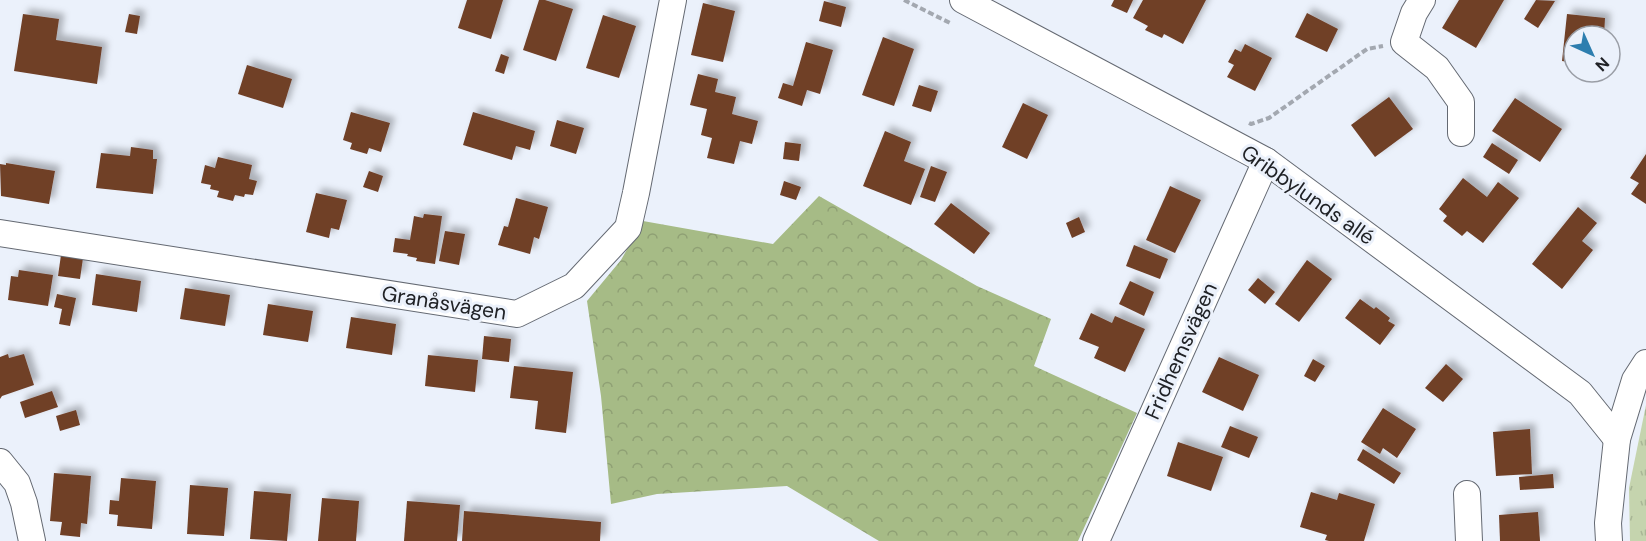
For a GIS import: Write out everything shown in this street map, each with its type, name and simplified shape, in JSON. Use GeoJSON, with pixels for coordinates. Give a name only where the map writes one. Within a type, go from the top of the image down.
{"type":"FeatureCollection","features":[{"type":"Feature","properties":{"kind":"street","name":"Granåsvägen"},"geometry":{"type":"LineString","coordinates":[[0,233],[517,314],[574,285],[628,228],[672,0]]}},
{"type":"Feature","properties":{"kind":"street","name":"Gribbylunds allé"},"geometry":{"type":"LineString","coordinates":[[963,0],[1266,161],[1580,393],[1617,439]]}},
{"type":"Feature","properties":{"kind":"street"},"geometry":{"type":"LineString","coordinates":[[1422,0],[1414,13],[1404,42],[1437,68],[1461,102],[1461,134]]}},
{"type":"Feature","properties":{"kind":"street","name":"Fridhemsvägen"},"geometry":{"type":"LineString","coordinates":[[1096,541],[1266,161]]}},
{"type":"Feature","properties":{"kind":"street"},"geometry":{"type":"LineString","coordinates":[[1609,541],[1608,523],[1617,439],[1635,380],[1646,363]]}},
{"type":"Feature","properties":{"kind":"street"},"geometry":{"type":"LineString","coordinates":[[0,462],[18,483],[32,541]]}},
{"type":"Feature","properties":{"kind":"street"},"geometry":{"type":"LineString","coordinates":[[1467,494],[1469,541]]}},
{"type":"Feature","properties":{"kind":"path"},"geometry":{"type":"LineString","coordinates":[[1241,119],[1251,124],[1269,118],[1367,49],[1404,42]]}},
{"type":"Feature","properties":{"kind":"green space"},"geometry":{"type":"Polygon","coordinates":[[[819,196],[977,286],[1051,319],[1034,366],[1137,413],[1078,541],[879,541],[787,486],[657,494],[611,504],[601,396],[587,301],[621,260],[643,221],[773,244],[819,196]]]}},
{"type":"Feature","properties":{"kind":"green space"},"geometry":{"type":"Polygon","coordinates":[[[1646,405],[1646,541],[1630,541],[1629,488],[1646,405]]]}},
{"type":"Feature","properties":{"kind":"building"},"geometry":{"type":"Polygon","coordinates":[[[467,0],[503,0],[491,39],[458,28],[467,0]]]}},
{"type":"Feature","properties":{"kind":"building"},"geometry":{"type":"Polygon","coordinates":[[[539,0],[573,9],[556,61],[523,50],[539,0]]]}},
{"type":"Feature","properties":{"kind":"building"},"geometry":{"type":"Polygon","coordinates":[[[1114,0],[1133,0],[1127,13],[1111,6],[1114,0]]]}},
{"type":"Feature","properties":{"kind":"building"},"geometry":{"type":"Polygon","coordinates":[[[1143,0],[1206,0],[1183,44],[1164,34],[1162,38],[1145,30],[1148,26],[1133,18],[1143,0]]]}},
{"type":"Feature","properties":{"kind":"building"},"geometry":{"type":"Polygon","coordinates":[[[1459,0],[1504,0],[1476,48],[1442,28],[1459,0]]]}},
{"type":"Feature","properties":{"kind":"building"},"geometry":{"type":"Polygon","coordinates":[[[1536,0],[1555,1],[1538,28],[1524,19],[1536,0]]]}},
{"type":"Feature","properties":{"kind":"building"},"geometry":{"type":"Polygon","coordinates":[[[824,1],[846,7],[841,27],[819,21],[824,1]]]}},
{"type":"Feature","properties":{"kind":"building"},"geometry":{"type":"Polygon","coordinates":[[[703,3],[735,11],[723,62],[691,55],[703,3]]]}},
{"type":"Feature","properties":{"kind":"building"},"geometry":{"type":"Polygon","coordinates":[[[1307,13],[1338,29],[1327,52],[1295,37],[1307,13]]]}},
{"type":"Feature","properties":{"kind":"building"},"geometry":{"type":"Polygon","coordinates":[[[23,14],[59,19],[56,40],[102,47],[97,84],[14,71],[23,14]]]}},
{"type":"Feature","properties":{"kind":"building"},"geometry":{"type":"Polygon","coordinates":[[[129,14],[140,16],[137,34],[125,32],[129,14]]]}},
{"type":"Feature","properties":{"kind":"building"},"geometry":{"type":"Polygon","coordinates":[[[1567,14],[1605,18],[1605,24],[1566,24],[1567,14]]]}},
{"type":"Feature","properties":{"kind":"building"},"geometry":{"type":"Polygon","coordinates":[[[603,15],[636,26],[619,78],[586,68],[603,15]]]}},
{"type":"Feature","properties":{"kind":"building"},"geometry":{"type":"Polygon","coordinates":[[[883,37],[914,49],[894,106],[862,95],[883,37]]]}},
{"type":"Feature","properties":{"kind":"building"},"geometry":{"type":"Polygon","coordinates":[[[806,42],[833,50],[820,94],[807,90],[802,106],[778,98],[783,83],[793,86],[806,42]]]}},
{"type":"Feature","properties":{"kind":"building"},"geometry":{"type":"Polygon","coordinates":[[[1245,44],[1272,58],[1255,91],[1227,77],[1234,65],[1228,62],[1235,49],[1241,52],[1245,44]]]}},
{"type":"Feature","properties":{"kind":"building"},"geometry":{"type":"Polygon","coordinates":[[[501,54],[509,57],[504,74],[495,71],[501,54]]]}},
{"type":"Feature","properties":{"kind":"building"},"geometry":{"type":"Polygon","coordinates":[[[247,65],[292,79],[283,108],[238,94],[247,65]]]}},
{"type":"Feature","properties":{"kind":"building"},"geometry":{"type":"Polygon","coordinates":[[[698,74],[718,79],[715,92],[736,97],[732,114],[758,121],[752,144],[740,141],[734,164],[707,158],[712,138],[701,135],[707,109],[690,105],[698,74]]]}},
{"type":"Feature","properties":{"kind":"building"},"geometry":{"type":"Polygon","coordinates":[[[919,85],[938,91],[931,112],[912,106],[919,85]]]}},
{"type":"Feature","properties":{"kind":"building"},"geometry":{"type":"Polygon","coordinates":[[[1389,97],[1413,129],[1375,157],[1351,125],[1389,97]]]}},
{"type":"Feature","properties":{"kind":"building"},"geometry":{"type":"Polygon","coordinates":[[[1515,98],[1562,129],[1540,162],[1492,131],[1515,98]]]}},
{"type":"Feature","properties":{"kind":"building"},"geometry":{"type":"Polygon","coordinates":[[[1023,103],[1048,115],[1027,159],[1002,147],[1023,103]]]}},
{"type":"Feature","properties":{"kind":"building"},"geometry":{"type":"Polygon","coordinates":[[[351,112],[390,123],[381,152],[369,148],[367,154],[350,149],[352,143],[343,140],[351,112]]]}},
{"type":"Feature","properties":{"kind":"building"},"geometry":{"type":"Polygon","coordinates":[[[473,112],[535,131],[530,150],[516,146],[512,160],[463,145],[473,112]]]}},
{"type":"Feature","properties":{"kind":"building"},"geometry":{"type":"Polygon","coordinates":[[[557,120],[584,128],[576,154],[550,146],[557,120]]]}},
{"type":"Feature","properties":{"kind":"building"},"geometry":{"type":"Polygon","coordinates":[[[885,131],[911,142],[904,161],[925,169],[911,205],[863,186],[885,131]]]}},
{"type":"Feature","properties":{"kind":"building"},"geometry":{"type":"Polygon","coordinates":[[[785,142],[801,144],[799,161],[783,159],[785,142]]]}},
{"type":"Feature","properties":{"kind":"building"},"geometry":{"type":"Polygon","coordinates":[[[1492,143],[1518,160],[1509,174],[1483,157],[1492,143]]]}},
{"type":"Feature","properties":{"kind":"building"},"geometry":{"type":"Polygon","coordinates":[[[131,147],[153,150],[153,159],[157,159],[153,194],[96,188],[101,153],[130,156],[131,147]]]}},
{"type":"Feature","properties":{"kind":"building"},"geometry":{"type":"Polygon","coordinates":[[[1646,154],[1646,204],[1631,194],[1639,183],[1630,178],[1646,154]]]}},
{"type":"Feature","properties":{"kind":"building"},"geometry":{"type":"Polygon","coordinates":[[[218,157],[252,165],[249,179],[257,181],[253,195],[245,194],[244,197],[235,195],[233,201],[217,197],[219,191],[210,189],[211,185],[201,183],[205,165],[215,168],[218,157]]]}},
{"type":"Feature","properties":{"kind":"building"},"geometry":{"type":"Polygon","coordinates":[[[6,163],[55,171],[49,204],[1,196],[0,164],[6,165],[6,163]]]}},
{"type":"Feature","properties":{"kind":"building"},"geometry":{"type":"Polygon","coordinates":[[[931,166],[947,172],[935,202],[920,197],[931,166]]]}},
{"type":"Feature","properties":{"kind":"building"},"geometry":{"type":"Polygon","coordinates":[[[369,171],[383,176],[378,192],[363,187],[369,171]]]}},
{"type":"Feature","properties":{"kind":"building"},"geometry":{"type":"Polygon","coordinates":[[[1463,178],[1487,197],[1498,182],[1519,198],[1483,243],[1467,231],[1462,236],[1443,221],[1447,216],[1439,209],[1463,178]]]}},
{"type":"Feature","properties":{"kind":"building"},"geometry":{"type":"Polygon","coordinates":[[[784,181],[801,187],[796,200],[780,195],[784,181]]]}},
{"type":"Feature","properties":{"kind":"building"},"geometry":{"type":"Polygon","coordinates":[[[1170,186],[1201,200],[1175,253],[1146,240],[1170,186]]]}},
{"type":"Feature","properties":{"kind":"building"},"geometry":{"type":"Polygon","coordinates":[[[316,193],[347,200],[339,230],[331,228],[329,238],[306,232],[316,193]]]}},
{"type":"Feature","properties":{"kind":"building"},"geometry":{"type":"Polygon","coordinates":[[[516,198],[548,207],[539,239],[534,237],[530,254],[498,245],[504,226],[508,227],[516,198]]]}},
{"type":"Feature","properties":{"kind":"building"},"geometry":{"type":"Polygon","coordinates":[[[951,203],[990,233],[974,254],[934,224],[951,203]]]}},
{"type":"Feature","properties":{"kind":"building"},"geometry":{"type":"Polygon","coordinates":[[[1578,207],[1597,223],[1582,241],[1593,250],[1562,289],[1532,264],[1578,207]]]}},
{"type":"Feature","properties":{"kind":"building"},"geometry":{"type":"Polygon","coordinates":[[[424,214],[442,216],[435,264],[416,261],[417,258],[407,256],[408,254],[393,252],[395,238],[410,240],[414,216],[423,218],[424,214]]]}},
{"type":"Feature","properties":{"kind":"building"},"geometry":{"type":"Polygon","coordinates":[[[1079,217],[1085,232],[1072,238],[1066,223],[1079,217]]]}},
{"type":"Feature","properties":{"kind":"building"},"geometry":{"type":"Polygon","coordinates":[[[445,231],[465,234],[459,265],[439,261],[445,231]]]}},
{"type":"Feature","properties":{"kind":"building"},"geometry":{"type":"Polygon","coordinates":[[[1134,245],[1168,259],[1160,279],[1126,266],[1134,245]]]}},
{"type":"Feature","properties":{"kind":"building"},"geometry":{"type":"Polygon","coordinates":[[[61,255],[83,258],[80,279],[58,276],[61,255]]]}},
{"type":"Feature","properties":{"kind":"building"},"geometry":{"type":"Polygon","coordinates":[[[1307,260],[1332,279],[1299,322],[1275,304],[1307,260]]]}},
{"type":"Feature","properties":{"kind":"building"},"geometry":{"type":"Polygon","coordinates":[[[19,270],[53,275],[48,306],[8,300],[11,276],[18,277],[19,270]]]}},
{"type":"Feature","properties":{"kind":"building"},"geometry":{"type":"Polygon","coordinates":[[[96,274],[141,281],[137,312],[92,305],[96,274]]]}},
{"type":"Feature","properties":{"kind":"building"},"geometry":{"type":"Polygon","coordinates":[[[1258,278],[1275,292],[1265,304],[1248,290],[1258,278]]]}},
{"type":"Feature","properties":{"kind":"building"},"geometry":{"type":"Polygon","coordinates":[[[1130,281],[1154,292],[1144,316],[1119,304],[1130,281]]]}},
{"type":"Feature","properties":{"kind":"building"},"geometry":{"type":"Polygon","coordinates":[[[185,288],[230,295],[225,326],[180,319],[185,288]]]}},
{"type":"Feature","properties":{"kind":"building"},"geometry":{"type":"Polygon","coordinates":[[[57,294],[76,298],[70,326],[59,324],[62,309],[54,307],[57,294]]]}},
{"type":"Feature","properties":{"kind":"building"},"geometry":{"type":"Polygon","coordinates":[[[1360,299],[1374,309],[1376,307],[1390,318],[1388,321],[1395,325],[1380,345],[1345,318],[1360,299]]]}},
{"type":"Feature","properties":{"kind":"building"},"geometry":{"type":"Polygon","coordinates":[[[268,304],[313,311],[308,342],[263,335],[268,304]]]}},
{"type":"Feature","properties":{"kind":"building"},"geometry":{"type":"Polygon","coordinates":[[[1091,313],[1112,323],[1115,316],[1145,329],[1125,372],[1094,358],[1099,347],[1079,339],[1091,313]]]}},
{"type":"Feature","properties":{"kind":"building"},"geometry":{"type":"Polygon","coordinates":[[[351,317],[396,324],[392,355],[346,348],[351,317]]]}},
{"type":"Feature","properties":{"kind":"building"},"geometry":{"type":"Polygon","coordinates":[[[484,336],[511,339],[509,362],[482,359],[484,336]]]}},
{"type":"Feature","properties":{"kind":"building"},"geometry":{"type":"Polygon","coordinates":[[[8,354],[9,358],[24,354],[34,385],[2,396],[0,399],[0,357],[8,354]]]}},
{"type":"Feature","properties":{"kind":"building"},"geometry":{"type":"Polygon","coordinates":[[[428,355],[478,360],[475,392],[425,386],[428,355]]]}},
{"type":"Feature","properties":{"kind":"building"},"geometry":{"type":"Polygon","coordinates":[[[1219,357],[1259,375],[1243,411],[1202,392],[1219,357]]]}},
{"type":"Feature","properties":{"kind":"building"},"geometry":{"type":"Polygon","coordinates":[[[1313,359],[1325,366],[1315,382],[1304,376],[1313,359]]]}},
{"type":"Feature","properties":{"kind":"building"},"geometry":{"type":"Polygon","coordinates":[[[1446,364],[1463,379],[1443,402],[1425,388],[1446,364]]]}},
{"type":"Feature","properties":{"kind":"building"},"geometry":{"type":"Polygon","coordinates":[[[514,366],[573,372],[566,433],[535,429],[538,401],[510,398],[514,366]]]}},
{"type":"Feature","properties":{"kind":"building"},"geometry":{"type":"Polygon","coordinates":[[[52,391],[58,407],[25,418],[20,402],[52,391]]]}},
{"type":"Feature","properties":{"kind":"building"},"geometry":{"type":"Polygon","coordinates":[[[1383,408],[1416,429],[1397,458],[1383,448],[1380,454],[1361,442],[1383,408]]]}},
{"type":"Feature","properties":{"kind":"building"},"geometry":{"type":"Polygon","coordinates":[[[76,410],[80,425],[60,431],[56,416],[76,410]]]}},
{"type":"Feature","properties":{"kind":"building"},"geometry":{"type":"Polygon","coordinates":[[[1230,426],[1258,437],[1249,458],[1221,447],[1230,426]]]}},
{"type":"Feature","properties":{"kind":"building"},"geometry":{"type":"Polygon","coordinates":[[[1530,429],[1532,474],[1496,476],[1493,432],[1530,429]]]}},
{"type":"Feature","properties":{"kind":"building"},"geometry":{"type":"Polygon","coordinates":[[[1178,442],[1223,457],[1211,491],[1167,476],[1178,442]]]}},
{"type":"Feature","properties":{"kind":"building"},"geometry":{"type":"Polygon","coordinates":[[[1363,449],[1401,473],[1394,484],[1357,460],[1363,449]]]}},
{"type":"Feature","properties":{"kind":"building"},"geometry":{"type":"Polygon","coordinates":[[[54,473],[91,476],[87,524],[81,523],[80,537],[60,535],[62,522],[50,521],[54,473]]]}},
{"type":"Feature","properties":{"kind":"building"},"geometry":{"type":"Polygon","coordinates":[[[1553,474],[1554,488],[1520,490],[1519,477],[1553,474]]]}},
{"type":"Feature","properties":{"kind":"building"},"geometry":{"type":"Polygon","coordinates":[[[121,478],[156,481],[152,529],[117,526],[118,515],[109,514],[110,500],[119,501],[121,478]]]}},
{"type":"Feature","properties":{"kind":"building"},"geometry":{"type":"Polygon","coordinates":[[[190,485],[228,488],[224,536],[187,534],[190,485]]]}},
{"type":"Feature","properties":{"kind":"building"},"geometry":{"type":"Polygon","coordinates":[[[254,491],[291,494],[287,541],[250,539],[254,491]]]}},
{"type":"Feature","properties":{"kind":"building"},"geometry":{"type":"Polygon","coordinates":[[[1311,492],[1337,500],[1339,493],[1375,504],[1364,541],[1329,541],[1325,540],[1327,535],[1300,527],[1311,492]]]}},
{"type":"Feature","properties":{"kind":"building"},"geometry":{"type":"Polygon","coordinates":[[[322,498],[359,501],[356,541],[318,541],[322,498]]]}},
{"type":"Feature","properties":{"kind":"building"},"geometry":{"type":"Polygon","coordinates":[[[407,501],[460,505],[457,541],[404,541],[407,501]]]}},
{"type":"Feature","properties":{"kind":"building"},"geometry":{"type":"Polygon","coordinates":[[[464,511],[601,522],[600,541],[462,541],[464,511]]]}},
{"type":"Feature","properties":{"kind":"building"},"geometry":{"type":"Polygon","coordinates":[[[1538,512],[1540,541],[1500,541],[1499,515],[1538,512]]]}}]}
